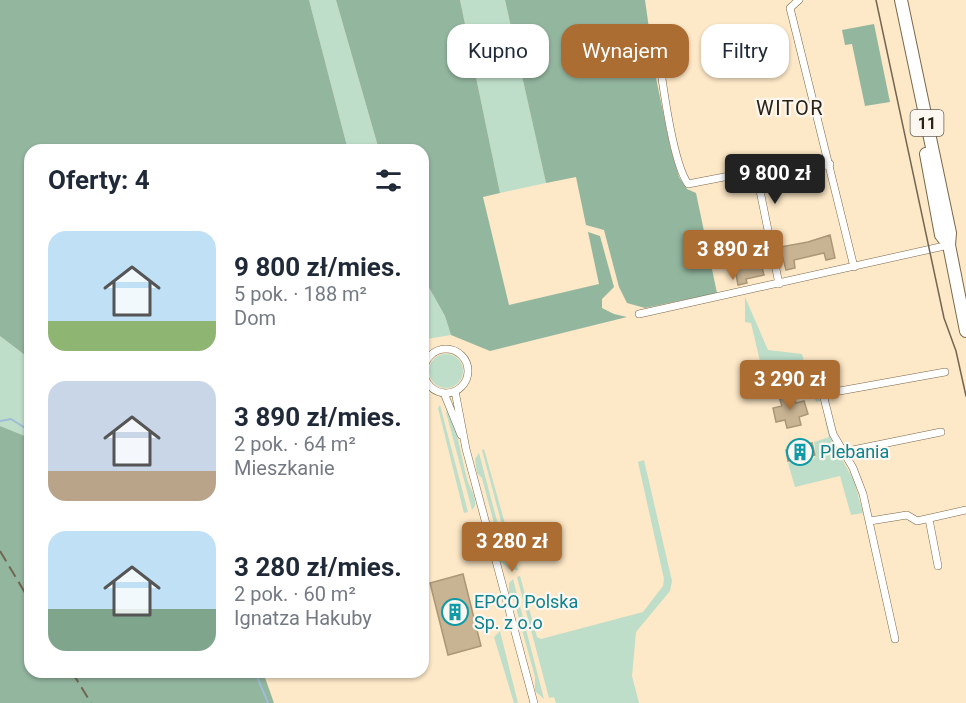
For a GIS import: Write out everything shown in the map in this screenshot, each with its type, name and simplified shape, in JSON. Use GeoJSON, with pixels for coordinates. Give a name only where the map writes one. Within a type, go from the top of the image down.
{"type":"FeatureCollection","features":[{"type":"Feature","properties":{"kind":"highway","name":"11"},"geometry":{"type":"LineString","coordinates":[[893,0],[940,230],[949,245]]}},
{"type":"Feature","properties":{"kind":"highway","name":"11"},"geometry":{"type":"LineString","coordinates":[[901,0],[950,233],[949,245],[966,331]]}},
{"type":"Feature","properties":{"kind":"street"},"geometry":{"type":"LineString","coordinates":[[799,0],[790,8],[854,267]]}},
{"type":"Feature","properties":{"kind":"street"},"geometry":{"type":"LineString","coordinates":[[663,78],[684,179],[688,184],[755,171],[779,284]]}},
{"type":"Feature","properties":{"kind":"street"},"geometry":{"type":"LineString","coordinates":[[758,181],[830,164]]}},
{"type":"Feature","properties":{"kind":"street"},"geometry":{"type":"LineString","coordinates":[[639,314],[949,245]]}},
{"type":"Feature","properties":{"kind":"street"},"geometry":{"type":"LineString","coordinates":[[429,359],[431,355],[442,350],[454,351],[466,363],[466,378],[455,391],[444,393],[429,386]]}},
{"type":"Feature","properties":{"kind":"street"},"geometry":{"type":"LineString","coordinates":[[895,639],[870,521],[857,477],[833,434],[823,394],[945,372]]}},
{"type":"Feature","properties":{"kind":"street"},"geometry":{"type":"LineString","coordinates":[[455,391],[466,449],[534,703]]}},
{"type":"Feature","properties":{"kind":"street"},"geometry":{"type":"LineString","coordinates":[[444,393],[466,449]]}},
{"type":"Feature","properties":{"kind":"street"},"geometry":{"type":"LineString","coordinates":[[843,452],[941,432]]}},
{"type":"Feature","properties":{"kind":"street"},"geometry":{"type":"LineString","coordinates":[[870,521],[908,515],[917,521],[966,510]]}},
{"type":"Feature","properties":{"kind":"street"},"geometry":{"type":"LineString","coordinates":[[929,519],[938,566]]}},
{"type":"Feature","properties":{"kind":"green space"},"geometry":{"type":"Polygon","coordinates":[[[0,0],[309,0],[346,144],[24,144],[24,354],[0,336],[0,0]]]}},
{"type":"Feature","properties":{"kind":"green space"},"geometry":{"type":"Polygon","coordinates":[[[309,0],[336,0],[377,144],[346,144],[309,0]]]}},
{"type":"Feature","properties":{"kind":"green space"},"geometry":{"type":"Polygon","coordinates":[[[336,0],[460,0],[465,24],[447,24],[447,78],[476,78],[500,193],[483,197],[509,305],[599,284],[588,232],[600,236],[614,287],[602,299],[602,308],[627,317],[490,351],[451,335],[445,316],[429,288],[429,144],[377,144],[336,0]]]}},
{"type":"Feature","properties":{"kind":"green space"},"geometry":{"type":"Polygon","coordinates":[[[460,0],[505,0],[510,24],[465,24],[460,0]]]}},
{"type":"Feature","properties":{"kind":"green space"},"geometry":{"type":"Polygon","coordinates":[[[505,0],[645,0],[648,24],[561,24],[561,78],[656,78],[679,177],[687,189],[696,193],[717,293],[645,308],[627,303],[619,287],[604,230],[586,225],[576,177],[546,183],[522,78],[549,78],[549,24],[510,24],[505,0]]]}},
{"type":"Feature","properties":{"kind":"green space"},"geometry":{"type":"Polygon","coordinates":[[[874,24],[890,102],[865,106],[852,44],[845,45],[842,30],[874,24]]]}},
{"type":"Feature","properties":{"kind":"green space"},"geometry":{"type":"Polygon","coordinates":[[[476,78],[522,78],[546,183],[500,193],[476,78]]]}},
{"type":"Feature","properties":{"kind":"green space"},"geometry":{"type":"Polygon","coordinates":[[[429,288],[445,316],[451,335],[429,339],[429,288]]]}},
{"type":"Feature","properties":{"kind":"green space"},"geometry":{"type":"Polygon","coordinates":[[[745,297],[768,350],[802,354],[811,387],[816,386],[820,401],[816,402],[809,389],[803,386],[790,385],[770,389],[760,384],[758,377],[763,374],[751,323],[745,322],[745,297]]]}},
{"type":"Feature","properties":{"kind":"green space"},"geometry":{"type":"Polygon","coordinates":[[[0,336],[24,354],[24,436],[0,426],[0,336]]]}},
{"type":"Feature","properties":{"kind":"green space"},"geometry":{"type":"Polygon","coordinates":[[[446,354],[458,359],[463,371],[458,383],[446,388],[434,383],[429,371],[434,359],[446,354]]]}},
{"type":"Feature","properties":{"kind":"green space"},"geometry":{"type":"Polygon","coordinates":[[[440,405],[468,512],[464,513],[438,408],[440,405]]]}},
{"type":"Feature","properties":{"kind":"green space"},"geometry":{"type":"Polygon","coordinates":[[[449,410],[467,479],[475,498],[475,506],[472,510],[446,412],[449,410]]]}},
{"type":"Feature","properties":{"kind":"green space"},"geometry":{"type":"Polygon","coordinates":[[[825,420],[837,450],[854,481],[863,513],[851,515],[840,476],[795,487],[788,463],[794,461],[796,465],[814,459],[816,455],[814,442],[829,437],[825,420]]]}},
{"type":"Feature","properties":{"kind":"green space"},"geometry":{"type":"Polygon","coordinates":[[[0,426],[24,436],[24,678],[265,678],[274,703],[0,703],[0,426]]]}},
{"type":"Feature","properties":{"kind":"green space"},"geometry":{"type":"Polygon","coordinates":[[[484,449],[518,570],[514,570],[482,450],[484,449]]]}},
{"type":"Feature","properties":{"kind":"green space"},"geometry":{"type":"Polygon","coordinates":[[[479,453],[510,570],[500,561],[499,542],[482,478],[477,473],[475,459],[479,453]]]}},
{"type":"Feature","properties":{"kind":"green space"},"geometry":{"type":"Polygon","coordinates":[[[644,460],[672,581],[670,591],[636,632],[632,676],[639,703],[556,703],[554,697],[549,698],[517,577],[520,576],[537,637],[541,639],[643,612],[663,586],[664,579],[638,462],[644,460]]]}},
{"type":"Feature","properties":{"kind":"green space"},"geometry":{"type":"Polygon","coordinates":[[[513,579],[544,699],[535,691],[535,677],[514,600],[509,593],[509,583],[513,579]]]}},
{"type":"Feature","properties":{"kind":"green space"},"geometry":{"type":"Polygon","coordinates":[[[500,631],[518,703],[514,703],[494,637],[500,631]]]}},
{"type":"Feature","properties":{"kind":"building"},"geometry":{"type":"Polygon","coordinates":[[[830,235],[835,258],[826,260],[824,253],[794,260],[795,268],[786,270],[780,247],[830,235]]]}},
{"type":"Feature","properties":{"kind":"building"},"geometry":{"type":"Polygon","coordinates":[[[755,242],[764,275],[746,279],[747,283],[738,285],[731,248],[755,242]]]}},
{"type":"Feature","properties":{"kind":"building"},"geometry":{"type":"Polygon","coordinates":[[[793,394],[796,403],[804,401],[808,414],[799,417],[801,425],[787,428],[785,420],[776,422],[773,408],[782,406],[779,397],[793,394]]]}},
{"type":"Feature","properties":{"kind":"building","name":"Plebania"},"geometry":{"type":"Polygon","coordinates":[[[812,443],[815,455],[788,461],[786,450],[812,443]]]}},
{"type":"Feature","properties":{"kind":"building","name":"EPCO Polska Sp. z o.o"},"geometry":{"type":"Polygon","coordinates":[[[463,574],[481,646],[448,655],[430,583],[463,574]]]}},
{"type":"Feature","properties":{"kind":"waterway"},"geometry":{"type":"LineString","coordinates":[[0,421],[11,419],[24,427]]}},
{"type":"Feature","properties":{"kind":"waterway"},"geometry":{"type":"LineString","coordinates":[[258,678],[268,703]]}},
{"type":"Feature","properties":{"kind":"tram line"},"geometry":{"type":"LineString","coordinates":[[876,0],[944,318],[956,351],[966,396]]}},
{"type":"Feature","properties":{"kind":"railway"},"geometry":{"type":"LineString","coordinates":[[0,551],[24,591]]}},
{"type":"Feature","properties":{"kind":"railway"},"geometry":{"type":"LineString","coordinates":[[76,678],[91,703]]}},
{"type":"Feature","properties":{"kind":"place","name":"Plebania"},"geometry":{"type":"Point","coordinates":[800,452]}},
{"type":"Feature","properties":{"kind":"place","name":"EPCO Polska Sp. z o.o"},"geometry":{"type":"Point","coordinates":[455,612]}},
{"type":"Feature","properties":{"kind":"district","name":"WITOR"},"geometry":{"type":"Point","coordinates":[790,108]}}]}
